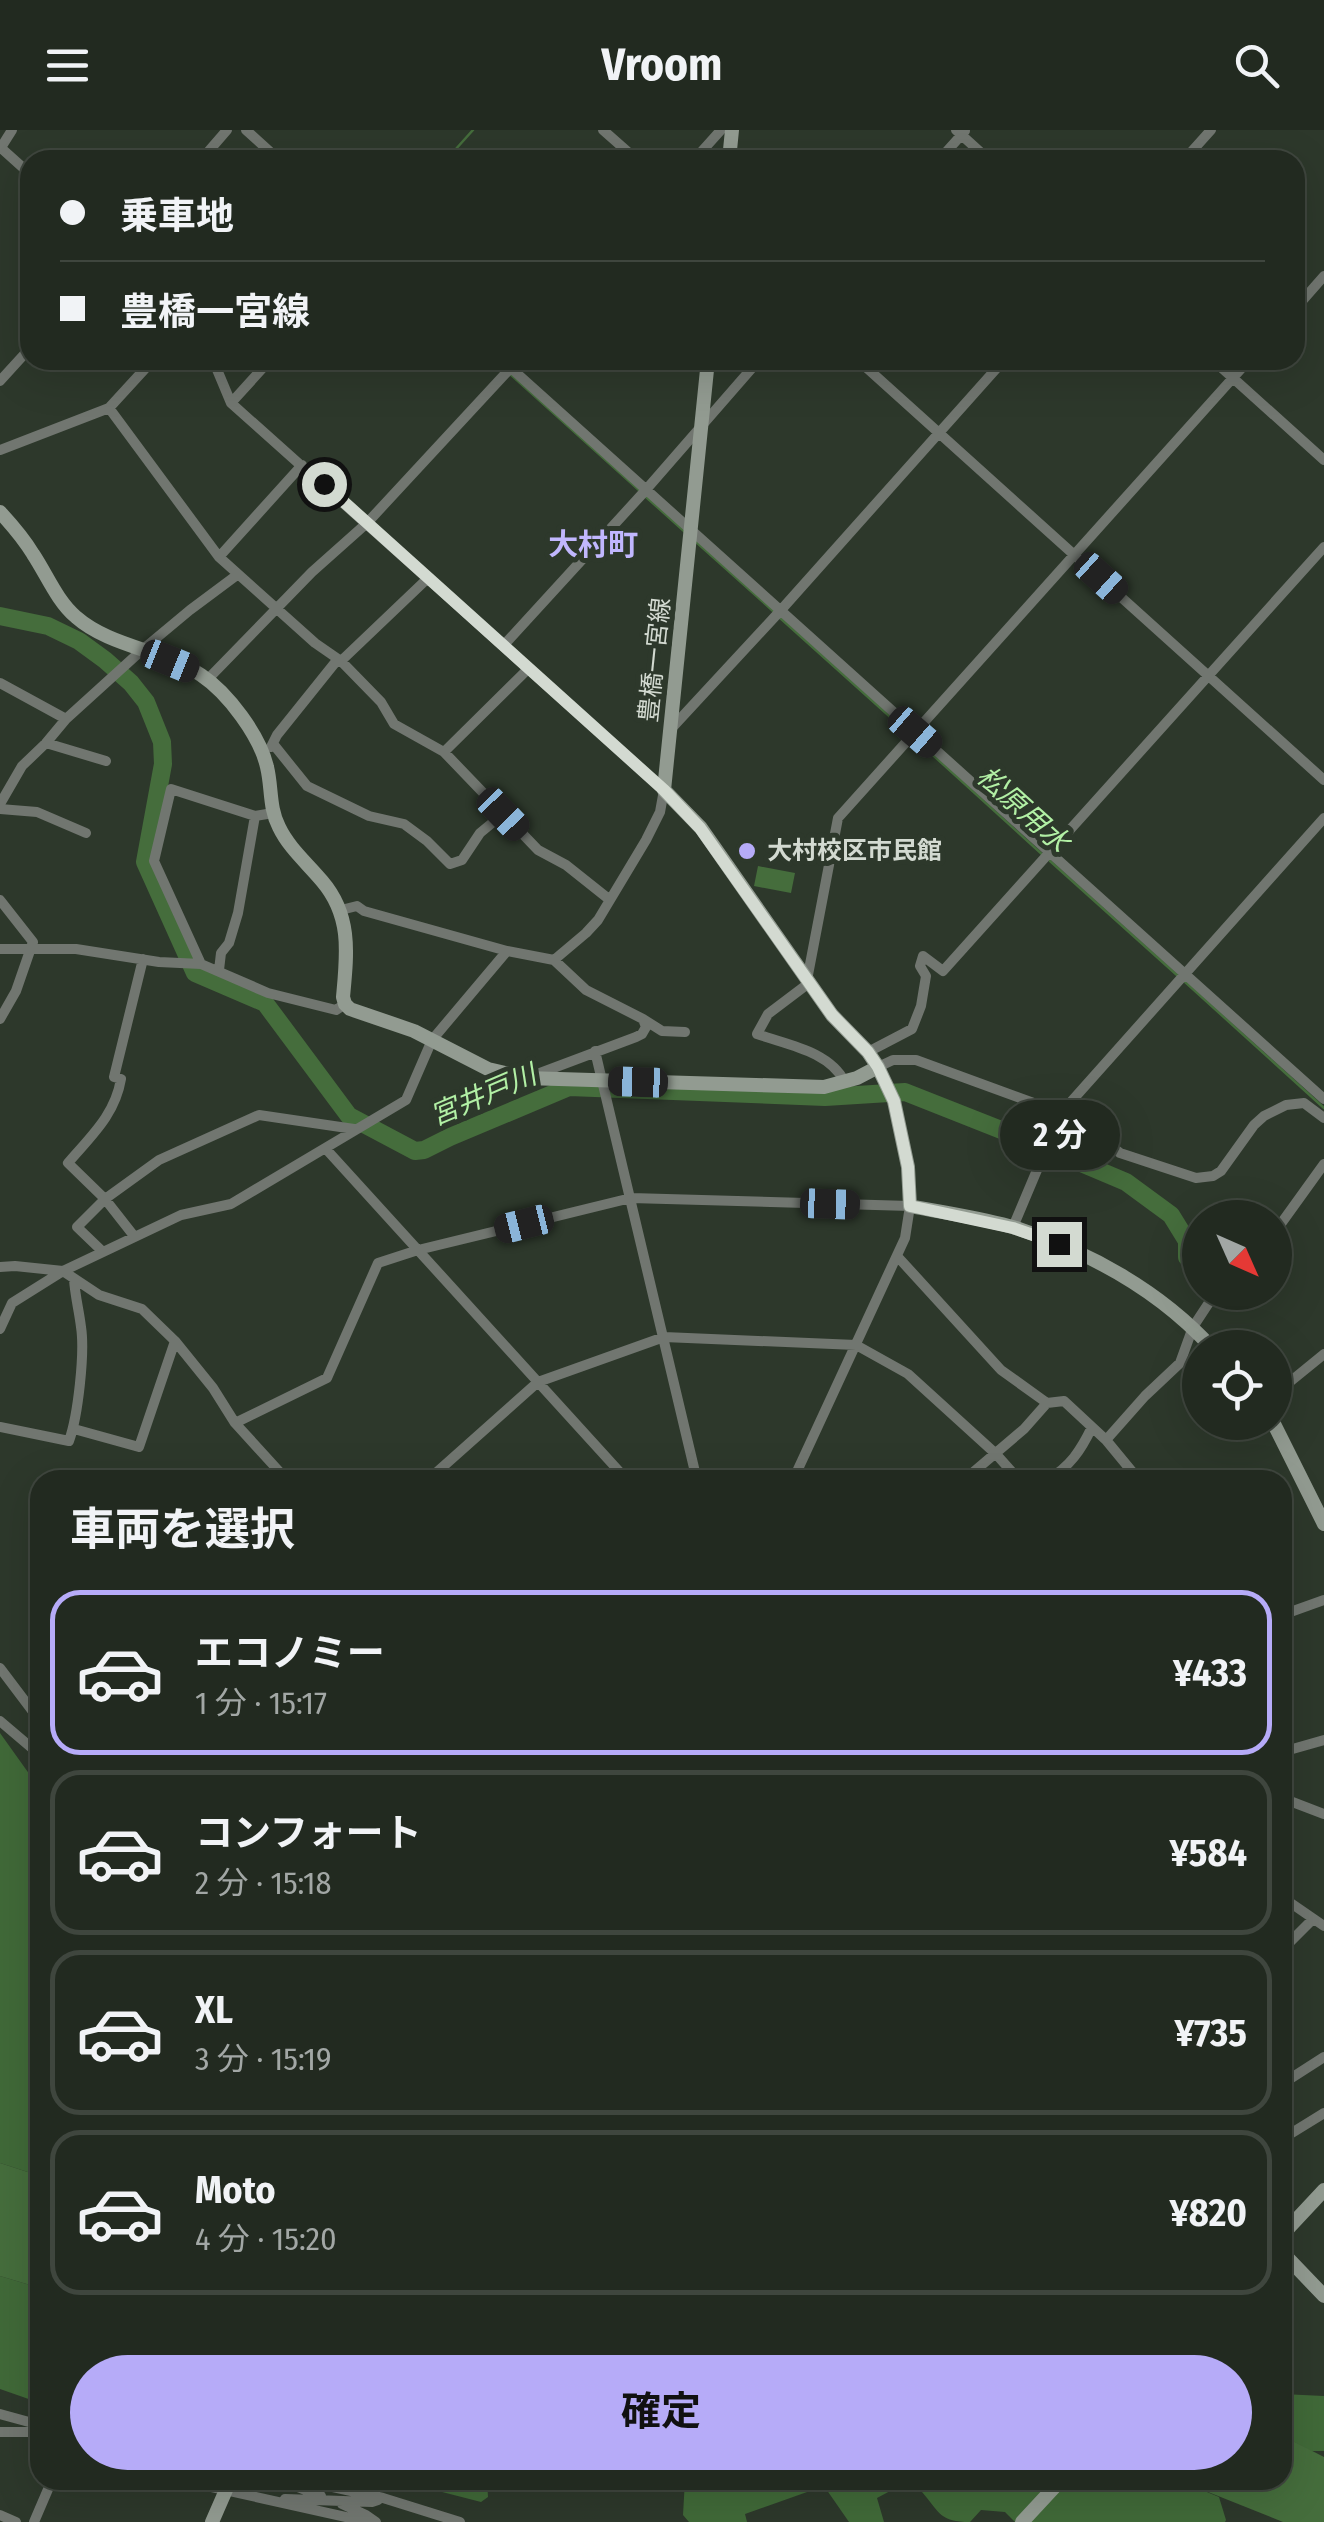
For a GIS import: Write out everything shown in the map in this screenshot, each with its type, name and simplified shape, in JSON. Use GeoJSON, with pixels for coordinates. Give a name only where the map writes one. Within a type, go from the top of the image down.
{"type":"FeatureCollection","features":[{"type":"Feature","properties":{"kind":"main road","name":"豊橋一宮線"},"geometry":{"type":"LineString","coordinates":[[664,790],[707,370]]}},
{"type":"Feature","properties":{"kind":"main road"},"geometry":{"type":"LineString","coordinates":[[0,512],[19,532],[64,606],[76,617],[88,626],[198,673],[228,700],[260,745],[268,750],[273,812],[289,844],[324,883],[341,910],[348,944],[343,997],[345,1004],[357,1013],[399,1025],[488,1069],[526,1078],[605,1087],[824,1087],[878,1067]]}},
{"type":"Feature","properties":{"kind":"main road"},"geometry":{"type":"LineString","coordinates":[[664,790],[700,828],[832,1015],[878,1067],[894,1101],[908,1167],[910,1206],[1013,1228],[1059,1244],[1150,1293],[1196,1330]]}},
{"type":"Feature","properties":{"kind":"main road"},"geometry":{"type":"LineString","coordinates":[[1282,1440],[1324,1524]]}},
{"type":"Feature","properties":{"kind":"main road"},"geometry":{"type":"LineString","coordinates":[[1292,2224],[1324,2190]]}},
{"type":"Feature","properties":{"kind":"main road"},"geometry":{"type":"LineString","coordinates":[[1292,2262],[1324,2296]]}},
{"type":"Feature","properties":{"kind":"main road"},"geometry":{"type":"LineString","coordinates":[[212,2522],[226,2490]]}},
{"type":"Feature","properties":{"kind":"main road"},"geometry":{"type":"LineString","coordinates":[[1022,2522],[1051,2490]]}},
{"type":"Feature","properties":{"kind":"street"},"geometry":{"type":"LineString","coordinates":[[12,130],[1,149],[20,165]]}},
{"type":"Feature","properties":{"kind":"street"},"geometry":{"type":"LineString","coordinates":[[210,150],[227,130]]}},
{"type":"Feature","properties":{"kind":"street"},"geometry":{"type":"LineString","coordinates":[[246,130],[269,150]]}},
{"type":"Feature","properties":{"kind":"street"},"geometry":{"type":"LineString","coordinates":[[604,130],[626,150]]}},
{"type":"Feature","properties":{"kind":"street"},"geometry":{"type":"LineString","coordinates":[[703,150],[721,130]]}},
{"type":"Feature","properties":{"kind":"street"},"geometry":{"type":"LineString","coordinates":[[1193,150],[1211,130]]}},
{"type":"Feature","properties":{"kind":"street"},"geometry":{"type":"LineString","coordinates":[[961,132],[979,150]]}},
{"type":"Feature","properties":{"kind":"street"},"geometry":{"type":"LineString","coordinates":[[1305,298],[1324,276]]}},
{"type":"Feature","properties":{"kind":"street"},"geometry":{"type":"LineString","coordinates":[[0,382],[20,359]]}},
{"type":"Feature","properties":{"kind":"street"},"geometry":{"type":"LineString","coordinates":[[0,450],[110,408],[144,370]]}},
{"type":"Feature","properties":{"kind":"street"},"geometry":{"type":"LineString","coordinates":[[217,370],[231,403],[664,790],[660,812],[610,900],[586,933],[554,960]]}},
{"type":"Feature","properties":{"kind":"street"},"geometry":{"type":"LineString","coordinates":[[231,403],[261,370]]}},
{"type":"Feature","properties":{"kind":"street"},"geometry":{"type":"LineString","coordinates":[[208,680],[312,572],[367,523],[505,370]]}},
{"type":"Feature","properties":{"kind":"street"},"geometry":{"type":"LineString","coordinates":[[513,370],[644,493],[692,530],[778,613],[1320,1100],[1324,1118]]}},
{"type":"Feature","properties":{"kind":"street"},"geometry":{"type":"LineString","coordinates":[[503,646],[644,493],[750,370]]}},
{"type":"Feature","properties":{"kind":"street"},"geometry":{"type":"LineString","coordinates":[[869,370],[1324,780]]}},
{"type":"Feature","properties":{"kind":"street"},"geometry":{"type":"LineString","coordinates":[[669,731],[995,370]]}},
{"type":"Feature","properties":{"kind":"street"},"geometry":{"type":"LineString","coordinates":[[1224,370],[1324,460]]}},
{"type":"Feature","properties":{"kind":"street"},"geometry":{"type":"LineString","coordinates":[[845,1082],[838,1068],[821,1056],[757,1034],[768,1014],[808,981],[838,818],[1240,370]]}},
{"type":"Feature","properties":{"kind":"street"},"geometry":{"type":"LineString","coordinates":[[110,408],[219,557],[339,660],[380,702],[394,724],[444,752],[538,850],[610,900]]}},
{"type":"Feature","properties":{"kind":"street"},"geometry":{"type":"LineString","coordinates":[[219,557],[302,465]]}},
{"type":"Feature","properties":{"kind":"street"},"geometry":{"type":"LineString","coordinates":[[868,1052],[912,1029],[926,976],[920,966],[923,956],[943,971],[1324,546]]}},
{"type":"Feature","properties":{"kind":"street"},"geometry":{"type":"LineString","coordinates":[[86,833],[37,812],[0,806],[22,766],[66,718],[190,610],[238,575]]}},
{"type":"Feature","properties":{"kind":"street"},"geometry":{"type":"LineString","coordinates":[[427,579],[373,633],[339,660],[268,750],[307,786],[369,816],[404,824],[427,840],[450,864],[462,860],[480,832],[503,814]]}},
{"type":"Feature","properties":{"kind":"street"},"geometry":{"type":"LineString","coordinates":[[444,752],[528,669]]}},
{"type":"Feature","properties":{"kind":"street"},"geometry":{"type":"LineString","coordinates":[[0,683],[66,718]]}},
{"type":"Feature","properties":{"kind":"street"},"geometry":{"type":"LineString","coordinates":[[46,743],[106,761]]}},
{"type":"Feature","properties":{"kind":"street"},"geometry":{"type":"LineString","coordinates":[[199,964],[154,861],[171,790],[256,816],[273,812]]}},
{"type":"Feature","properties":{"kind":"street"},"geometry":{"type":"LineString","coordinates":[[219,970],[220,954],[229,943],[238,912],[256,816]]}},
{"type":"Feature","properties":{"kind":"street"},"geometry":{"type":"LineString","coordinates":[[1013,1228],[1061,1113],[1324,818]]}},
{"type":"Feature","properties":{"kind":"street"},"geometry":{"type":"LineString","coordinates":[[0,900],[33,942],[16,991],[0,1019]]}},
{"type":"Feature","properties":{"kind":"street"},"geometry":{"type":"LineString","coordinates":[[341,910],[357,906],[507,951],[554,960],[586,990],[662,1031],[685,1032]]}},
{"type":"Feature","properties":{"kind":"street"},"geometry":{"type":"LineString","coordinates":[[0,949],[76,949],[199,964],[268,994],[336,1010],[345,1004]]}},
{"type":"Feature","properties":{"kind":"street"},"geometry":{"type":"LineString","coordinates":[[0,1328],[12,1303],[63,1271],[181,1215],[231,1204],[406,1100],[432,1040],[507,951]]}},
{"type":"Feature","properties":{"kind":"street"},"geometry":{"type":"LineString","coordinates":[[134,1236],[68,1163],[109,1115],[118,1098],[121,1079],[114,1078],[143,959]]}},
{"type":"Feature","properties":{"kind":"street"},"geometry":{"type":"LineString","coordinates":[[526,1078],[642,1034],[646,1027],[643,1019]]}},
{"type":"Feature","properties":{"kind":"street"},"geometry":{"type":"LineString","coordinates":[[596,1052],[664,1337],[689,1470]]}},
{"type":"Feature","properties":{"kind":"street"},"geometry":{"type":"LineString","coordinates":[[878,1067],[893,1060],[916,1060],[1061,1113],[1120,1153],[1196,1178],[1221,1171],[1264,1116],[1296,1103],[1320,1100]]}},
{"type":"Feature","properties":{"kind":"street"},"geometry":{"type":"LineString","coordinates":[[102,1251],[77,1227],[105,1200],[159,1160],[259,1115],[358,1128]]}},
{"type":"Feature","properties":{"kind":"street"},"geometry":{"type":"LineString","coordinates":[[326,1149],[618,1470]]}},
{"type":"Feature","properties":{"kind":"street"},"geometry":{"type":"LineString","coordinates":[[1292,1208],[1324,1164]]}},
{"type":"Feature","properties":{"kind":"street"},"geometry":{"type":"LineString","coordinates":[[235,1423],[328,1378],[378,1263],[418,1250],[631,1198],[910,1206],[905,1238],[798,1470]]}},
{"type":"Feature","properties":{"kind":"street"},"geometry":{"type":"LineString","coordinates":[[897,1256],[1002,1370],[1046,1403],[1064,1401],[1106,1440],[1131,1470]]}},
{"type":"Feature","properties":{"kind":"street"},"geometry":{"type":"LineString","coordinates":[[0,1267],[63,1271],[98,1295],[142,1309],[175,1341],[235,1423],[278,1470]]}},
{"type":"Feature","properties":{"kind":"street"},"geometry":{"type":"LineString","coordinates":[[0,1428],[70,1441],[77,1406],[82,1330],[74,1298],[74,1278]]}},
{"type":"Feature","properties":{"kind":"street"},"geometry":{"type":"LineString","coordinates":[[1106,1440],[1180,1363],[1193,1327],[1204,1310]]}},
{"type":"Feature","properties":{"kind":"street"},"geometry":{"type":"LineString","coordinates":[[439,1470],[538,1382],[664,1337],[856,1345],[908,1374],[1010,1470]]}},
{"type":"Feature","properties":{"kind":"street"},"geometry":{"type":"LineString","coordinates":[[74,1429],[139,1447],[175,1341]]}},
{"type":"Feature","properties":{"kind":"street"},"geometry":{"type":"LineString","coordinates":[[1292,1380],[1324,1354]]}},
{"type":"Feature","properties":{"kind":"street"},"geometry":{"type":"LineString","coordinates":[[976,1470],[1024,1429],[1046,1403]]}},
{"type":"Feature","properties":{"kind":"street"},"geometry":{"type":"LineString","coordinates":[[1063,1470],[1077,1456],[1092,1427]]}},
{"type":"Feature","properties":{"kind":"street"},"geometry":{"type":"LineString","coordinates":[[1292,1612],[1324,1600]]}},
{"type":"Feature","properties":{"kind":"street"},"geometry":{"type":"LineString","coordinates":[[0,1668],[30,1708]]}},
{"type":"Feature","properties":{"kind":"street"},"geometry":{"type":"LineString","coordinates":[[0,1721],[30,1747]]}},
{"type":"Feature","properties":{"kind":"street"},"geometry":{"type":"LineString","coordinates":[[1292,1749],[1324,1740]]}},
{"type":"Feature","properties":{"kind":"street"},"geometry":{"type":"LineString","coordinates":[[1292,1802],[1324,1814]]}},
{"type":"Feature","properties":{"kind":"street"},"geometry":{"type":"LineString","coordinates":[[1292,1904],[1324,1926]]}},
{"type":"Feature","properties":{"kind":"street"},"geometry":{"type":"LineString","coordinates":[[1292,1940],[1312,1920]]}},
{"type":"Feature","properties":{"kind":"street"},"geometry":{"type":"LineString","coordinates":[[1292,2078],[1324,2057]]}},
{"type":"Feature","properties":{"kind":"street"},"geometry":{"type":"LineString","coordinates":[[1292,2133],[1324,2112]]}},
{"type":"Feature","properties":{"kind":"street"},"geometry":{"type":"LineString","coordinates":[[0,2414],[30,2424]]}},
{"type":"Feature","properties":{"kind":"street"},"geometry":{"type":"LineString","coordinates":[[0,2432],[30,2429]]}},
{"type":"Feature","properties":{"kind":"street"},"geometry":{"type":"LineString","coordinates":[[34,2522],[48,2490]]}},
{"type":"Feature","properties":{"kind":"street"},"geometry":{"type":"LineString","coordinates":[[226,2490],[368,2522]]}},
{"type":"Feature","properties":{"kind":"street"},"geometry":{"type":"LineString","coordinates":[[306,2490],[366,2514],[376,2522]]}},
{"type":"Feature","properties":{"kind":"street"},"geometry":{"type":"LineString","coordinates":[[347,2490],[460,2522]]}},
{"type":"Feature","properties":{"kind":"street"},"geometry":{"type":"LineString","coordinates":[[256,2497],[372,2502],[383,2498]]}},
{"type":"Feature","properties":{"kind":"street"},"geometry":{"type":"LineString","coordinates":[[0,2515],[16,2522]]}},
{"type":"Feature","properties":{"kind":"shaded area"},"geometry":{"type":"Polygon","coordinates":[[[758,866],[795,873],[791,893],[754,886],[758,866]]]}},
{"type":"Feature","properties":{"kind":"shaded area"},"geometry":{"type":"Polygon","coordinates":[[[0,1733],[30,1775],[30,2173],[0,2163],[0,1733]]]}},
{"type":"Feature","properties":{"kind":"shaded area"},"geometry":{"type":"Polygon","coordinates":[[[0,2163],[30,2173],[30,2285],[0,2276],[0,2163]]]}},
{"type":"Feature","properties":{"kind":"shaded area"},"geometry":{"type":"Polygon","coordinates":[[[0,2276],[30,2285],[30,2400],[0,2389],[0,2276]]]}},
{"type":"Feature","properties":{"kind":"shaded area"},"geometry":{"type":"Polygon","coordinates":[[[1292,2394],[1324,2396],[1324,2451],[1311,2451],[1292,2441],[1292,2394]]]}},
{"type":"Feature","properties":{"kind":"shaded area"},"geometry":{"type":"Polygon","coordinates":[[[1292,2441],[1324,2457],[1324,2522],[1283,2522],[1203,2490],[1292,2490],[1292,2441]]]}},
{"type":"Feature","properties":{"kind":"shaded area"},"geometry":{"type":"Polygon","coordinates":[[[434,2490],[488,2490],[488,2497],[481,2502],[434,2490]]]}},
{"type":"Feature","properties":{"kind":"shaded area"},"geometry":{"type":"Polygon","coordinates":[[[684,2490],[813,2490],[745,2514],[747,2522],[689,2522],[683,2515],[684,2490]]]}},
{"type":"Feature","properties":{"kind":"shaded area"},"geometry":{"type":"Polygon","coordinates":[[[827,2490],[892,2490],[877,2498],[884,2522],[849,2522],[827,2490]]]}},
{"type":"Feature","properties":{"kind":"shaded area"},"geometry":{"type":"Polygon","coordinates":[[[892,2490],[1202,2490],[1219,2497],[1226,2520],[1015,2522],[1005,2512],[981,2510],[970,2522],[960,2522],[942,2515],[922,2492],[892,2490]]]}},
{"type":"Feature","properties":{"kind":"waterway"},"geometry":{"type":"LineString","coordinates":[[455,150],[473,130]]}},
{"type":"Feature","properties":{"kind":"waterway","name":"松原用水"},"geometry":{"type":"LineString","coordinates":[[509,373],[640,491]]}},
{"type":"Feature","properties":{"kind":"waterway","name":"松原用水"},"geometry":{"type":"LineString","coordinates":[[646,497],[685,532]]}},
{"type":"Feature","properties":{"kind":"waterway","name":"松原用水"},"geometry":{"type":"LineString","coordinates":[[695,541],[773,611]]}},
{"type":"Feature","properties":{"kind":"waterway","name":"宮井戸川"},"geometry":{"type":"LineString","coordinates":[[0,616],[48,626],[79,641],[131,683],[146,702],[162,742],[163,764],[145,862],[195,973],[265,1003],[349,1116],[415,1151],[569,1087],[825,1097],[905,1092],[1126,1182],[1171,1215],[1182,1233]]}},
{"type":"Feature","properties":{"kind":"waterway","name":"松原用水"},"geometry":{"type":"LineString","coordinates":[[779,617],[907,732]]}},
{"type":"Feature","properties":{"kind":"waterway","name":"松原用水"},"geometry":{"type":"LineString","coordinates":[[913,737],[1044,856]]}},
{"type":"Feature","properties":{"kind":"waterway","name":"松原用水"},"geometry":{"type":"LineString","coordinates":[[1050,861],[1178,976]]}},
{"type":"Feature","properties":{"kind":"waterway","name":"松原用水"},"geometry":{"type":"LineString","coordinates":[[1184,981],[1324,1108]]}},
{"type":"Feature","properties":{"kind":"place","name":"大村校区市民館"},"geometry":{"type":"Point","coordinates":[747,851]}},
{"type":"Feature","properties":{"kind":"district","name":"大村町"},"geometry":{"type":"Point","coordinates":[593,545]}},
{"type":"Feature","properties":{"kind":"route"},"geometry":{"type":"LineString","coordinates":[[324,484],[664,790],[700,828],[832,1015],[878,1067],[894,1101],[908,1167],[910,1206],[1013,1228],[1059,1244]]}}]}
